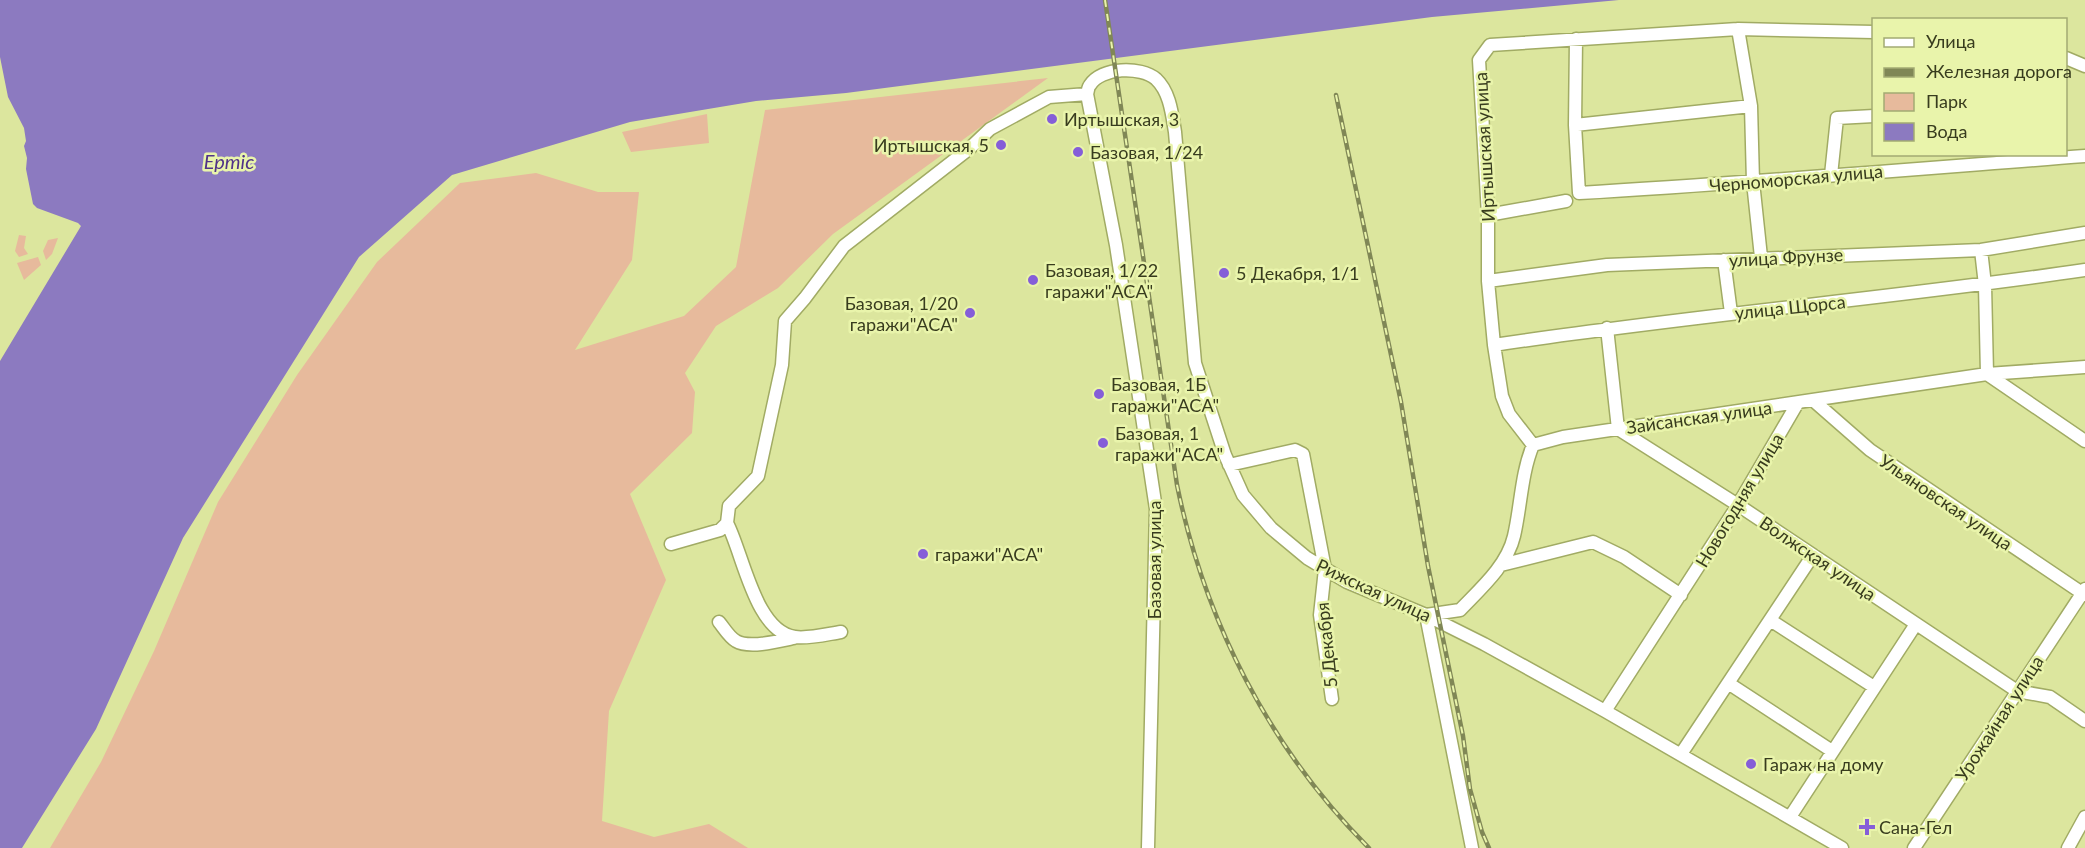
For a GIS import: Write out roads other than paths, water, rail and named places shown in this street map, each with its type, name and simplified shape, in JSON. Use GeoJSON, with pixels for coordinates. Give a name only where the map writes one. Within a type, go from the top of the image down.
{"type":"FeatureCollection","features":[{"type":"Feature","properties":{"kind":"street","name":"Иртышская улица"},"geometry":{"type":"LineString","coordinates":[[1533,445],[1509,414],[1502,396],[1494,345],[1488,281],[1488,215],[1479,60],[1490,45],[1738,29],[1872,32]]}},
{"type":"Feature","properties":{"kind":"street"},"geometry":{"type":"LineString","coordinates":[[1738,29],[1751,106],[1753,183],[1761,257]]}},
{"type":"Feature","properties":{"kind":"street"},"geometry":{"type":"LineString","coordinates":[[1576,39],[1575,125],[1751,106]]}},
{"type":"Feature","properties":{"kind":"street"},"geometry":{"type":"LineString","coordinates":[[2067,58],[2085,66]]}},
{"type":"Feature","properties":{"kind":"street","name":"Рижская улица"},"geometry":{"type":"LineString","coordinates":[[1087,94],[1090,85],[1099,77],[1133,70],[1145,73],[1156,80],[1164,91],[1170,106],[1175,132],[1195,363],[1229,465],[1242,495],[1271,528],[1307,558],[1347,582],[1426,615],[1605,711],[1842,848]]}},
{"type":"Feature","properties":{"kind":"street"},"geometry":{"type":"LineString","coordinates":[[794,638],[777,629],[764,615],[753,594],[733,534],[727,523],[729,506],[758,476],[782,365],[784,321],[805,298],[844,246],[990,129],[1049,98],[1087,94]]}},
{"type":"Feature","properties":{"kind":"street","name":"Базовая улица"},"geometry":{"type":"LineString","coordinates":[[1087,94],[1116,245],[1156,509],[1148,848]]}},
{"type":"Feature","properties":{"kind":"street"},"geometry":{"type":"LineString","coordinates":[[1831,175],[1837,118],[1872,116]]}},
{"type":"Feature","properties":{"kind":"street","name":"Черноморская улица"},"geometry":{"type":"LineString","coordinates":[[1575,125],[1579,193],[1753,183],[1981,159],[2085,156]]}},
{"type":"Feature","properties":{"kind":"street"},"geometry":{"type":"LineString","coordinates":[[1488,215],[1566,201]]}},
{"type":"Feature","properties":{"kind":"street","name":"улица Фрунзе"},"geometry":{"type":"LineString","coordinates":[[1488,281],[1606,265],[1981,250],[2085,233]]}},
{"type":"Feature","properties":{"kind":"street"},"geometry":{"type":"LineString","coordinates":[[1981,250],[1985,285],[1987,374],[2085,441]]}},
{"type":"Feature","properties":{"kind":"street"},"geometry":{"type":"LineString","coordinates":[[1724,260],[1731,313]]}},
{"type":"Feature","properties":{"kind":"street","name":"улица Щорса"},"geometry":{"type":"LineString","coordinates":[[1494,345],[1607,328],[1985,285],[2085,270]]}},
{"type":"Feature","properties":{"kind":"street"},"geometry":{"type":"LineString","coordinates":[[1607,328],[1618,429]]}},
{"type":"Feature","properties":{"kind":"street","name":"Зайсанская улица"},"geometry":{"type":"LineString","coordinates":[[1533,445],[1563,436],[1797,404],[1987,374],[2085,367]]}},
{"type":"Feature","properties":{"kind":"street","name":"Ульяновская улица"},"geometry":{"type":"LineString","coordinates":[[1814,401],[1870,450],[2084,592]]}},
{"type":"Feature","properties":{"kind":"street","name":"Новогодняя улица"},"geometry":{"type":"LineString","coordinates":[[1605,711],[1738,505],[1797,404]]}},
{"type":"Feature","properties":{"kind":"street","name":"Волжская улица"},"geometry":{"type":"LineString","coordinates":[[1618,429],[1738,505],[2017,691]]}},
{"type":"Feature","properties":{"kind":"street"},"geometry":{"type":"LineString","coordinates":[[1472,848],[1426,615],[1460,610],[1501,565],[1514,538],[1527,461],[1533,445]]}},
{"type":"Feature","properties":{"kind":"street","name":"5 Декабря"},"geometry":{"type":"LineString","coordinates":[[1229,465],[1295,450],[1303,454],[1325,569],[1320,615],[1332,699]]}},
{"type":"Feature","properties":{"kind":"street"},"geometry":{"type":"LineString","coordinates":[[671,544],[720,530],[727,523]]}},
{"type":"Feature","properties":{"kind":"street"},"geometry":{"type":"LineString","coordinates":[[1501,565],[1593,542],[1624,557],[1681,595]]}},
{"type":"Feature","properties":{"kind":"street"},"geometry":{"type":"LineString","coordinates":[[1681,754],[1813,555]]}},
{"type":"Feature","properties":{"kind":"street","name":"Урожайная улица"},"geometry":{"type":"LineString","coordinates":[[1914,848],[2084,592]]}},
{"type":"Feature","properties":{"kind":"street"},"geometry":{"type":"LineString","coordinates":[[1770,620],[1874,687]]}},
{"type":"Feature","properties":{"kind":"street"},"geometry":{"type":"LineString","coordinates":[[718,622],[737,641],[755,644],[841,632]]}},
{"type":"Feature","properties":{"kind":"street"},"geometry":{"type":"LineString","coordinates":[[1790,817],[1916,624]]}},
{"type":"Feature","properties":{"kind":"street"},"geometry":{"type":"LineString","coordinates":[[1728,683],[1832,752]]}},
{"type":"Feature","properties":{"kind":"street"},"geometry":{"type":"LineString","coordinates":[[2017,691],[2049,697],[2085,721]]}},
{"type":"Feature","properties":{"kind":"street"},"geometry":{"type":"LineString","coordinates":[[2068,848],[2085,817]]}},
{"type":"Feature","properties":{"kind":"water","name":"Ертіс"},"geometry":{"type":"Polygon","coordinates":[[[0,0],[1619,0],[1432,17],[846,93],[756,101],[630,122],[452,175],[359,257],[183,538],[96,729],[22,848],[0,848],[0,361],[81,226],[37,208],[33,204],[26,169],[24,128],[8,97],[0,57],[0,0]]]}},
{"type":"Feature","properties":{"kind":"railway"},"geometry":{"type":"LineString","coordinates":[[1105,0],[1177,485],[1189,536],[1205,586],[1246,681],[1272,726],[1301,769],[1333,810],[1369,848]]}},
{"type":"Feature","properties":{"kind":"railway"},"geometry":{"type":"LineString","coordinates":[[1336,95],[1401,402],[1428,566],[1463,736],[1470,789],[1489,848]]}},
{"type":"Feature","properties":{"kind":"place","name":"Иртышская, 3"},"geometry":{"type":"Point","coordinates":[1052,119]}},
{"type":"Feature","properties":{"kind":"place","name":"Иртышская, 5"},"geometry":{"type":"Point","coordinates":[1001,145]}},
{"type":"Feature","properties":{"kind":"place","name":"Базовая, 1/24"},"geometry":{"type":"Point","coordinates":[1078,152]}},
{"type":"Feature","properties":{"kind":"place","name":"5 Декабря, 1/1"},"geometry":{"type":"Point","coordinates":[1224,273]}},
{"type":"Feature","properties":{"kind":"place","name":"Базовая, 1/22 гаражи\"ACА\""},"geometry":{"type":"Point","coordinates":[1033,280]}},
{"type":"Feature","properties":{"kind":"place","name":"Базовая, 1/20 гаражи\"ACА\""},"geometry":{"type":"Point","coordinates":[970,313]}},
{"type":"Feature","properties":{"kind":"place","name":"Базовая, 1Б гаражи\"ACА\""},"geometry":{"type":"Point","coordinates":[1099,394]}},
{"type":"Feature","properties":{"kind":"place","name":"Базовая, 1 гаражи\"ACА\""},"geometry":{"type":"Point","coordinates":[1103,443]}},
{"type":"Feature","properties":{"kind":"place","name":"гаражи\"ACА\""},"geometry":{"type":"Point","coordinates":[923,554]}},
{"type":"Feature","properties":{"kind":"place","name":"Гараж на дому"},"geometry":{"type":"Point","coordinates":[1751,764]}},
{"type":"Feature","properties":{"kind":"place","name":"Сана-Гел"},"geometry":{"type":"Point","coordinates":[1867,827]}}]}
